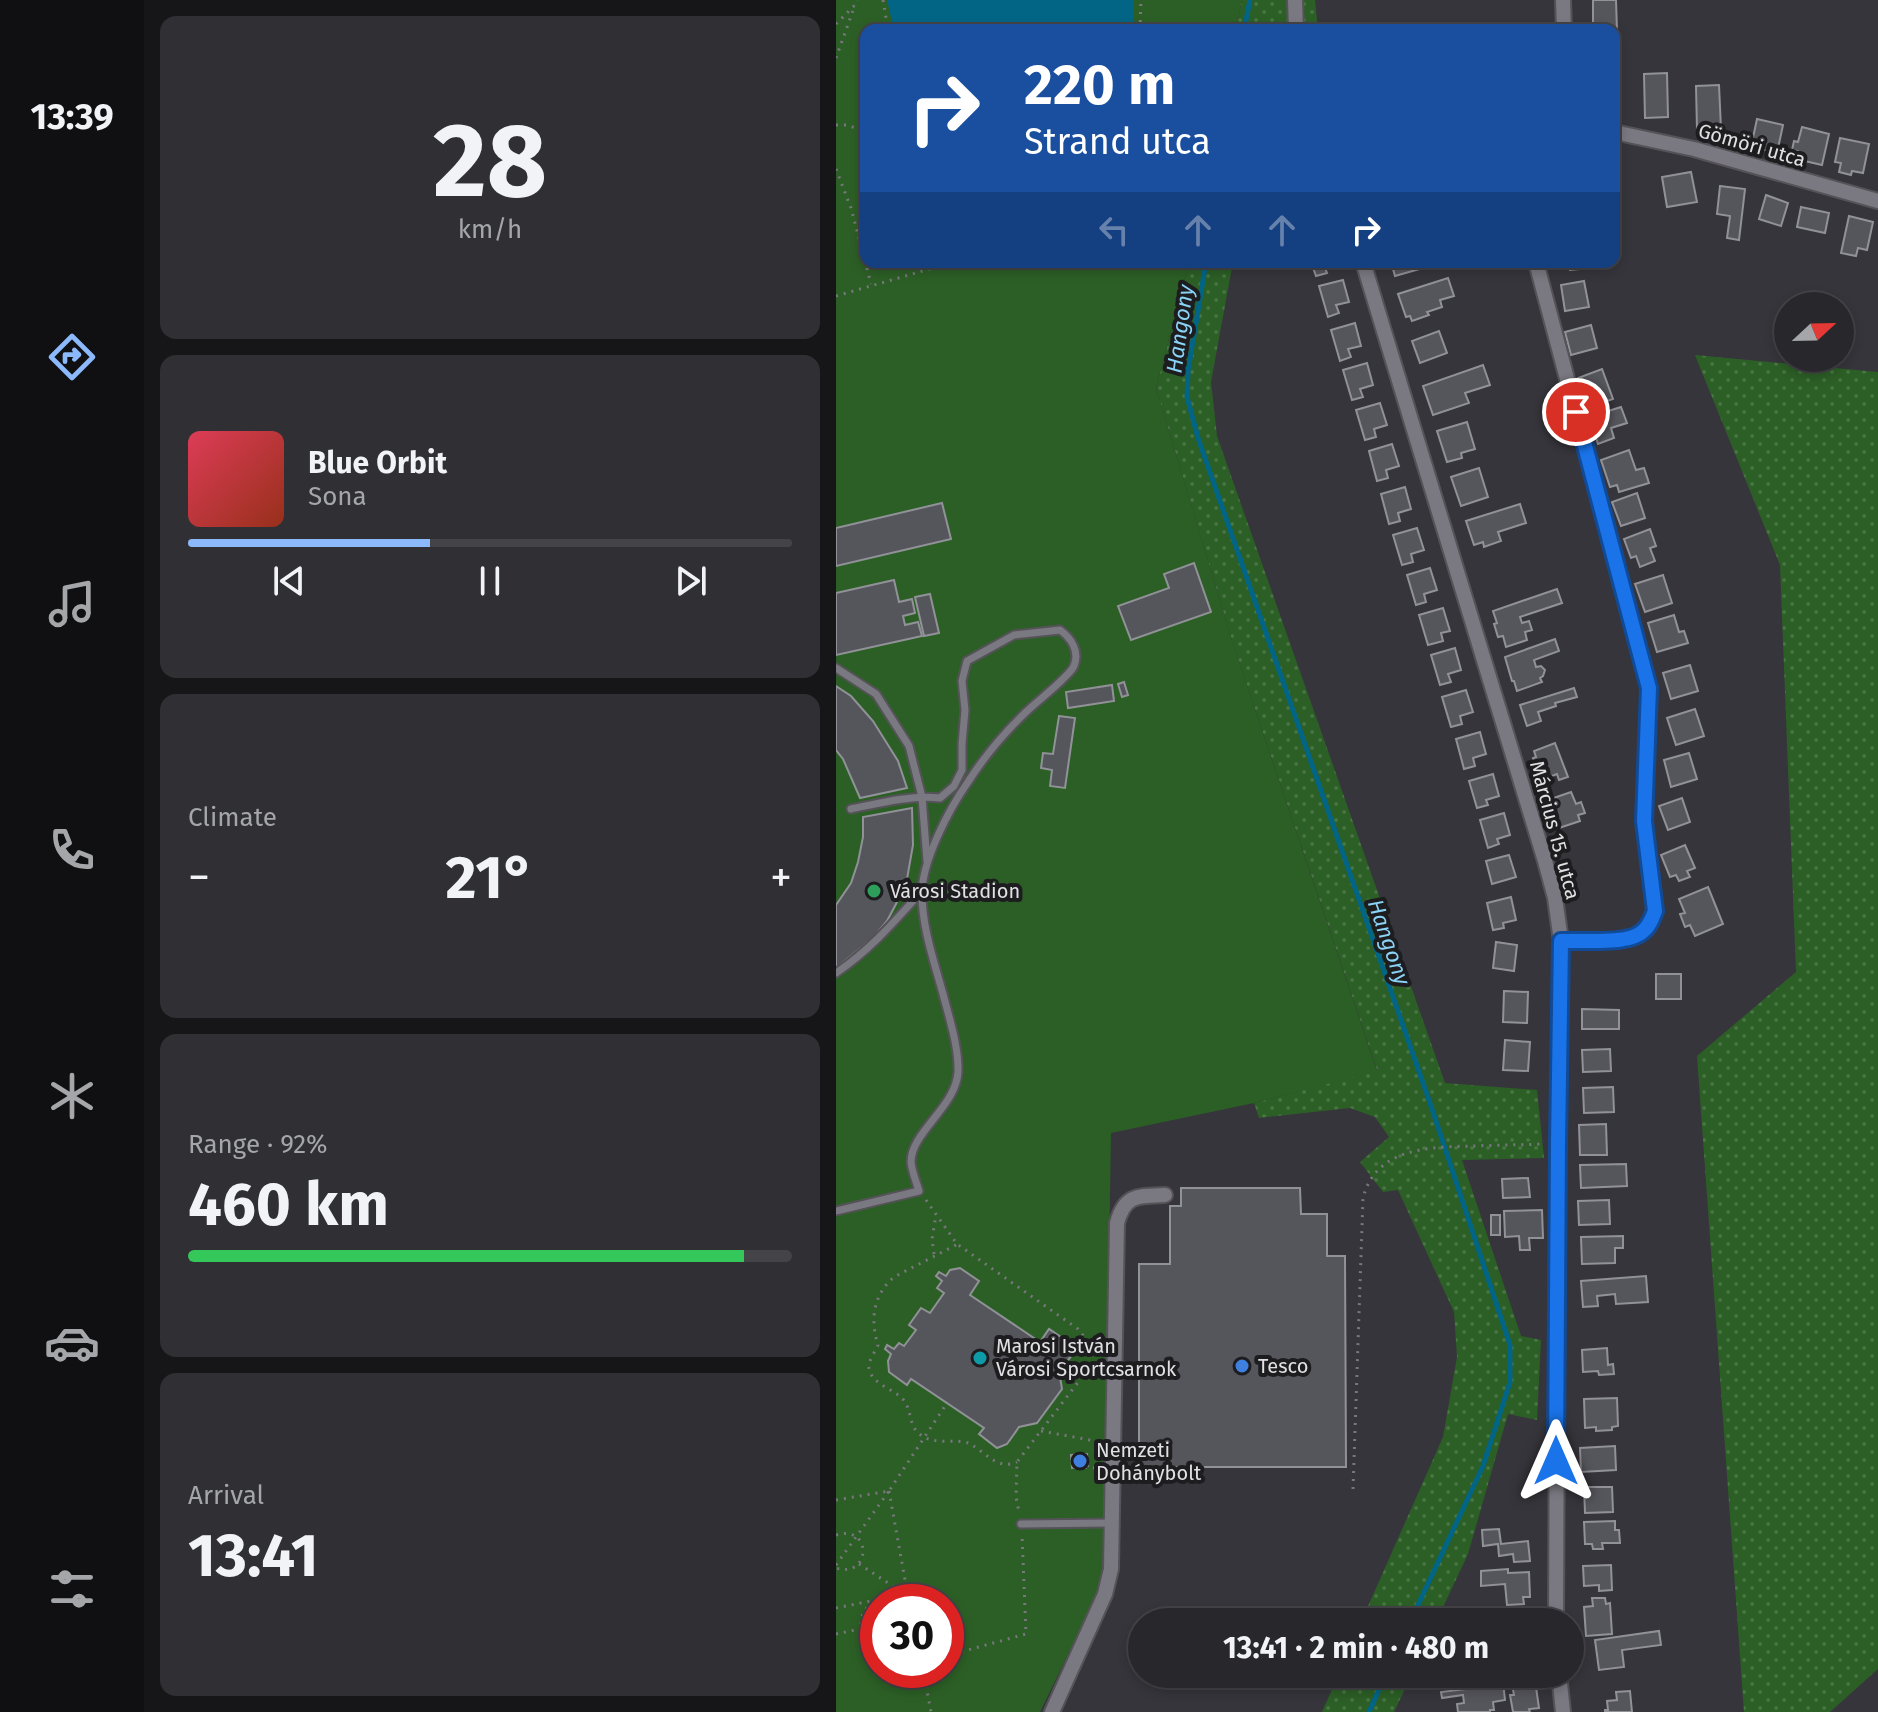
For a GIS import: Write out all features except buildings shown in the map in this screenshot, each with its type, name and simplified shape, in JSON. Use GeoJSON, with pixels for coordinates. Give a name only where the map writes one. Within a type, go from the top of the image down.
{"type":"FeatureCollection","features":[{"type":"Feature","properties":{"kind":"street"},"geometry":{"type":"LineString","coordinates":[[1295,0],[1296,24]]}},
{"type":"Feature","properties":{"kind":"street"},"geometry":{"type":"LineString","coordinates":[[1563,0],[1564,24]]}},
{"type":"Feature","properties":{"kind":"street","name":"Gömöri utca"},"geometry":{"type":"LineString","coordinates":[[1620,133],[1694,149],[1878,201]]}},
{"type":"Feature","properties":{"kind":"street","name":"Március 15. utca"},"geometry":{"type":"LineString","coordinates":[[1365,268],[1555,898],[1561,941],[1556,1608]]}},
{"type":"Feature","properties":{"kind":"street"},"geometry":{"type":"LineString","coordinates":[[1538,268],[1649,688],[1644,821],[1655,911],[1652,921],[1645,931],[1635,937],[1561,941]]}},
{"type":"Feature","properties":{"kind":"street"},"geometry":{"type":"LineString","coordinates":[[1052,1712],[1111,1569],[1117,1223],[1123,1207],[1131,1199],[1165,1195]]}},
{"type":"Feature","properties":{"kind":"street"},"geometry":{"type":"LineString","coordinates":[[1560,1688],[1563,1712]]}},
{"type":"Feature","properties":{"kind":"lane"},"geometry":{"type":"LineString","coordinates":[[851,809],[889,801],[940,798],[954,786],[962,770],[965,710],[962,681],[967,661],[1014,635],[1060,630],[1071,638],[1075,652],[1073,667],[992,749],[966,784],[927,861]]}},
{"type":"Feature","properties":{"kind":"lane"},"geometry":{"type":"LineString","coordinates":[[836,668],[876,694],[909,746],[922,797],[927,861],[922,891],[925,927],[952,1028],[958,1072],[952,1094],[919,1140],[911,1158],[919,1191],[836,1211]]}},
{"type":"Feature","properties":{"kind":"lane"},"geometry":{"type":"LineString","coordinates":[[836,973],[876,942],[922,891]]}},
{"type":"Feature","properties":{"kind":"lane"},"geometry":{"type":"LineString","coordinates":[[1021,1524],[1111,1523]]}},
{"type":"Feature","properties":{"kind":"path"},"geometry":{"type":"LineString","coordinates":[[836,58],[857,0]]}},
{"type":"Feature","properties":{"kind":"path"},"geometry":{"type":"LineString","coordinates":[[883,0],[887,24]]}},
{"type":"Feature","properties":{"kind":"path"},"geometry":{"type":"LineString","coordinates":[[1140,24],[1141,0]]}},
{"type":"Feature","properties":{"kind":"path"},"geometry":{"type":"LineString","coordinates":[[836,24],[855,5]]}},
{"type":"Feature","properties":{"kind":"path"},"geometry":{"type":"LineString","coordinates":[[836,125],[860,129]]}},
{"type":"Feature","properties":{"kind":"path"},"geometry":{"type":"LineString","coordinates":[[836,169],[860,243]]}},
{"type":"Feature","properties":{"kind":"path"},"geometry":{"type":"LineString","coordinates":[[867,268],[871,285]]}},
{"type":"Feature","properties":{"kind":"path"},"geometry":{"type":"LineString","coordinates":[[836,296],[932,268]]}},
{"type":"Feature","properties":{"kind":"path"},"geometry":{"type":"LineString","coordinates":[[1353,1489],[1363,1198],[1368,1184],[1380,1169],[1400,1155],[1424,1148],[1558,1144]]}},
{"type":"Feature","properties":{"kind":"path"},"geometry":{"type":"LineString","coordinates":[[919,1191],[957,1244],[1078,1329],[1090,1344],[1089,1368],[1017,1462],[1007,1465],[998,1463],[966,1442],[938,1442],[924,1437],[912,1425],[903,1399],[879,1382],[869,1368],[878,1345],[874,1312],[879,1294],[886,1284],[957,1244]]}},
{"type":"Feature","properties":{"kind":"path"},"geometry":{"type":"LineString","coordinates":[[934,1256],[932,1239],[936,1215]]}},
{"type":"Feature","properties":{"kind":"path"},"geometry":{"type":"LineString","coordinates":[[836,1535],[844,1533],[856,1537],[860,1541],[864,1552],[859,1564],[850,1570],[844,1571],[836,1566],[856,1537],[889,1491],[947,1403]]}},
{"type":"Feature","properties":{"kind":"path"},"geometry":{"type":"LineString","coordinates":[[1041,1431],[1113,1445]]}},
{"type":"Feature","properties":{"kind":"path"},"geometry":{"type":"LineString","coordinates":[[964,1651],[1026,1634],[1021,1524],[1016,1497],[1017,1462]]}},
{"type":"Feature","properties":{"kind":"path"},"geometry":{"type":"LineString","coordinates":[[1077,1467],[1112,1469]]}},
{"type":"Feature","properties":{"kind":"path"},"geometry":{"type":"LineString","coordinates":[[836,1500],[889,1491]]}},
{"type":"Feature","properties":{"kind":"path"},"geometry":{"type":"LineString","coordinates":[[889,1491],[906,1584]]}},
{"type":"Feature","properties":{"kind":"path"},"geometry":{"type":"LineString","coordinates":[[859,1564],[890,1584]]}},
{"type":"Feature","properties":{"kind":"path"},"geometry":{"type":"LineString","coordinates":[[836,1608],[860,1603]]}},
{"type":"Feature","properties":{"kind":"path"},"geometry":{"type":"LineString","coordinates":[[836,1634],[860,1629]]}},
{"type":"Feature","properties":{"kind":"path"},"geometry":{"type":"LineString","coordinates":[[926,1688],[931,1712]]}},
{"type":"Feature","properties":{"kind":"green space"},"geometry":{"type":"Polygon","coordinates":[[[836,0],[1242,0],[1237,24],[860,24],[860,268],[1187,268],[1156,388],[1234,647],[1377,1071],[1254,1103],[1111,1133],[1104,1567],[1098,1593],[1040,1712],[836,1712],[836,0]]]}},
{"type":"Feature","properties":{"kind":"green space"},"geometry":{"type":"Polygon","coordinates":[[[1242,0],[1315,0],[1317,24],[1237,24],[1242,0]]]}},
{"type":"Feature","properties":{"kind":"green space"},"geometry":{"type":"Polygon","coordinates":[[[1187,268],[1232,268],[1211,382],[1217,436],[1445,1083],[1537,1090],[1544,1158],[1462,1160],[1521,1336],[1541,1340],[1537,1420],[1508,1414],[1468,1554],[1443,1608],[1367,1608],[1443,1437],[1457,1357],[1454,1312],[1398,1190],[1383,1192],[1360,1162],[1389,1137],[1375,1117],[1350,1108],[1259,1118],[1254,1103],[1377,1070],[1234,647],[1156,388],[1187,268]]]}},
{"type":"Feature","properties":{"kind":"green space"},"geometry":{"type":"Polygon","coordinates":[[[1695,355],[1774,362],[1774,372],[1878,372],[1878,1669],[1830,1712],[1744,1712],[1697,1056],[1796,972],[1780,565],[1695,355]]]}},
{"type":"Feature","properties":{"kind":"green space"},"geometry":{"type":"Polygon","coordinates":[[[1333,1688],[1405,1688],[1394,1712],[1322,1712],[1333,1688]]]}},
{"type":"Feature","properties":{"kind":"water"},"geometry":{"type":"Polygon","coordinates":[[[887,0],[1133,0],[1134,24],[893,24],[887,0]]]}},
{"type":"Feature","properties":{"kind":"waterway","name":"Hangony"},"geometry":{"type":"LineString","coordinates":[[1245,24],[1250,0]]}},
{"type":"Feature","properties":{"kind":"waterway","name":"Hangony"},"geometry":{"type":"LineString","coordinates":[[1205,268],[1188,371],[1187,397],[1198,438],[1430,1103],[1510,1345],[1510,1382],[1483,1466],[1417,1608]]}},
{"type":"Feature","properties":{"kind":"waterway","name":"Hangony"},"geometry":{"type":"LineString","coordinates":[[1369,1712],[1380,1688]]}},
{"type":"Feature","properties":{"kind":"place","name":"Városi Stadion"},"geometry":{"type":"Point","coordinates":[874,891]}},
{"type":"Feature","properties":{"kind":"place","name":"Marosi István Városi Sportcsarnok"},"geometry":{"type":"Point","coordinates":[980,1358]}},
{"type":"Feature","properties":{"kind":"place","name":"Tesco"},"geometry":{"type":"Point","coordinates":[1242,1366]}},
{"type":"Feature","properties":{"kind":"place","name":"Nemzeti Dohánybolt"},"geometry":{"type":"Point","coordinates":[1080,1461]}},
{"type":"Feature","properties":{"kind":"route"},"geometry":{"type":"LineString","coordinates":[[1556,1461],[1561,941],[1635,937],[1645,931],[1655,911],[1644,821],[1649,688],[1576,412]]}}]}
